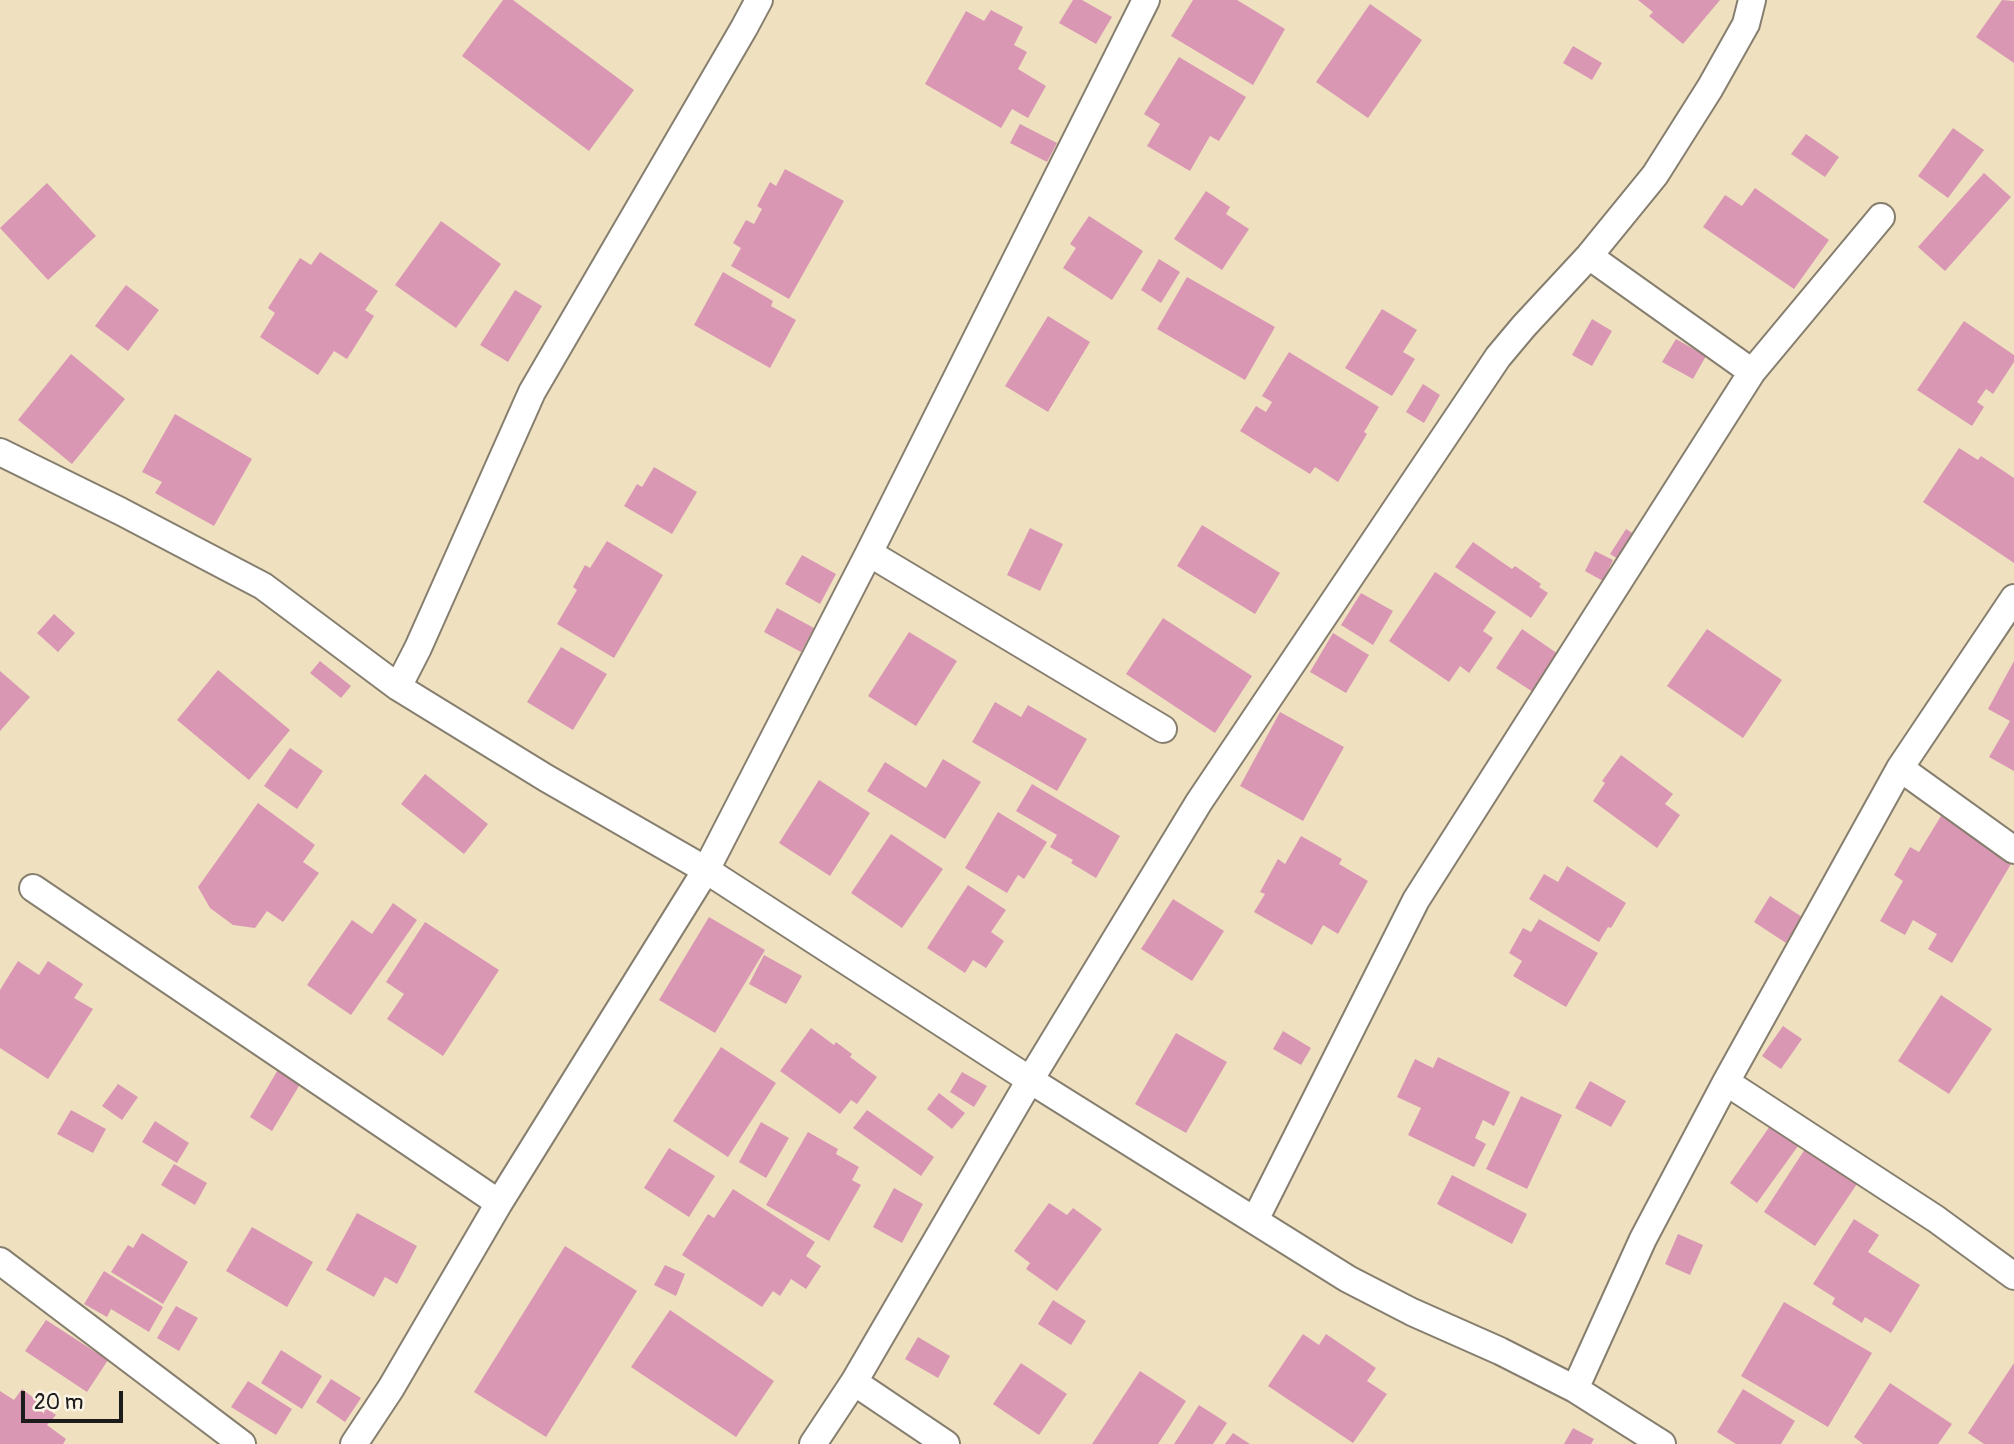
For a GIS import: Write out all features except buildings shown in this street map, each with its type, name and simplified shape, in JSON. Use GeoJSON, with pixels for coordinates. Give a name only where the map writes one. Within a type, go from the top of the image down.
{"type":"FeatureCollection","features":[{"type":"Feature","properties":{"kind":"street"},"geometry":{"type":"LineString","coordinates":[[398,687],[418,648],[532,391],[758,0]]}},
{"type":"Feature","properties":{"kind":"street"},"geometry":{"type":"LineString","coordinates":[[354,1444],[391,1388],[499,1203],[705,870],[869,552],[1146,0]]}},
{"type":"Feature","properties":{"kind":"street"},"geometry":{"type":"LineString","coordinates":[[813,1444],[854,1382],[1030,1080],[1199,802],[1498,357],[1589,256],[1655,175],[1710,88],[1746,24],[1752,0]]}},
{"type":"Feature","properties":{"kind":"street"},"geometry":{"type":"LineString","coordinates":[[1255,1220],[1416,900],[1752,372],[1881,217]]}},
{"type":"Feature","properties":{"kind":"street"},"geometry":{"type":"LineString","coordinates":[[1589,256],[1752,372]]}},
{"type":"Feature","properties":{"kind":"street"},"geometry":{"type":"LineString","coordinates":[[0,452],[263,586],[398,687],[546,778],[705,870],[1030,1080],[1359,1285],[1575,1389],[1662,1444]]}},
{"type":"Feature","properties":{"kind":"street"},"geometry":{"type":"LineString","coordinates":[[869,552],[1163,729]]}},
{"type":"Feature","properties":{"kind":"street"},"geometry":{"type":"LineString","coordinates":[[1575,1389],[1643,1239],[1726,1082],[1900,768],[2014,598]]}},
{"type":"Feature","properties":{"kind":"street"},"geometry":{"type":"LineString","coordinates":[[1900,768],[2014,850]]}},
{"type":"Feature","properties":{"kind":"street"},"geometry":{"type":"LineString","coordinates":[[33,888],[499,1203]]}},
{"type":"Feature","properties":{"kind":"street"},"geometry":{"type":"LineString","coordinates":[[1726,1082],[1936,1219],[2014,1276]]}},
{"type":"Feature","properties":{"kind":"street"},"geometry":{"type":"LineString","coordinates":[[0,1261],[242,1444]]}},
{"type":"Feature","properties":{"kind":"street"},"geometry":{"type":"LineString","coordinates":[[854,1382],[946,1444]]}}]}
